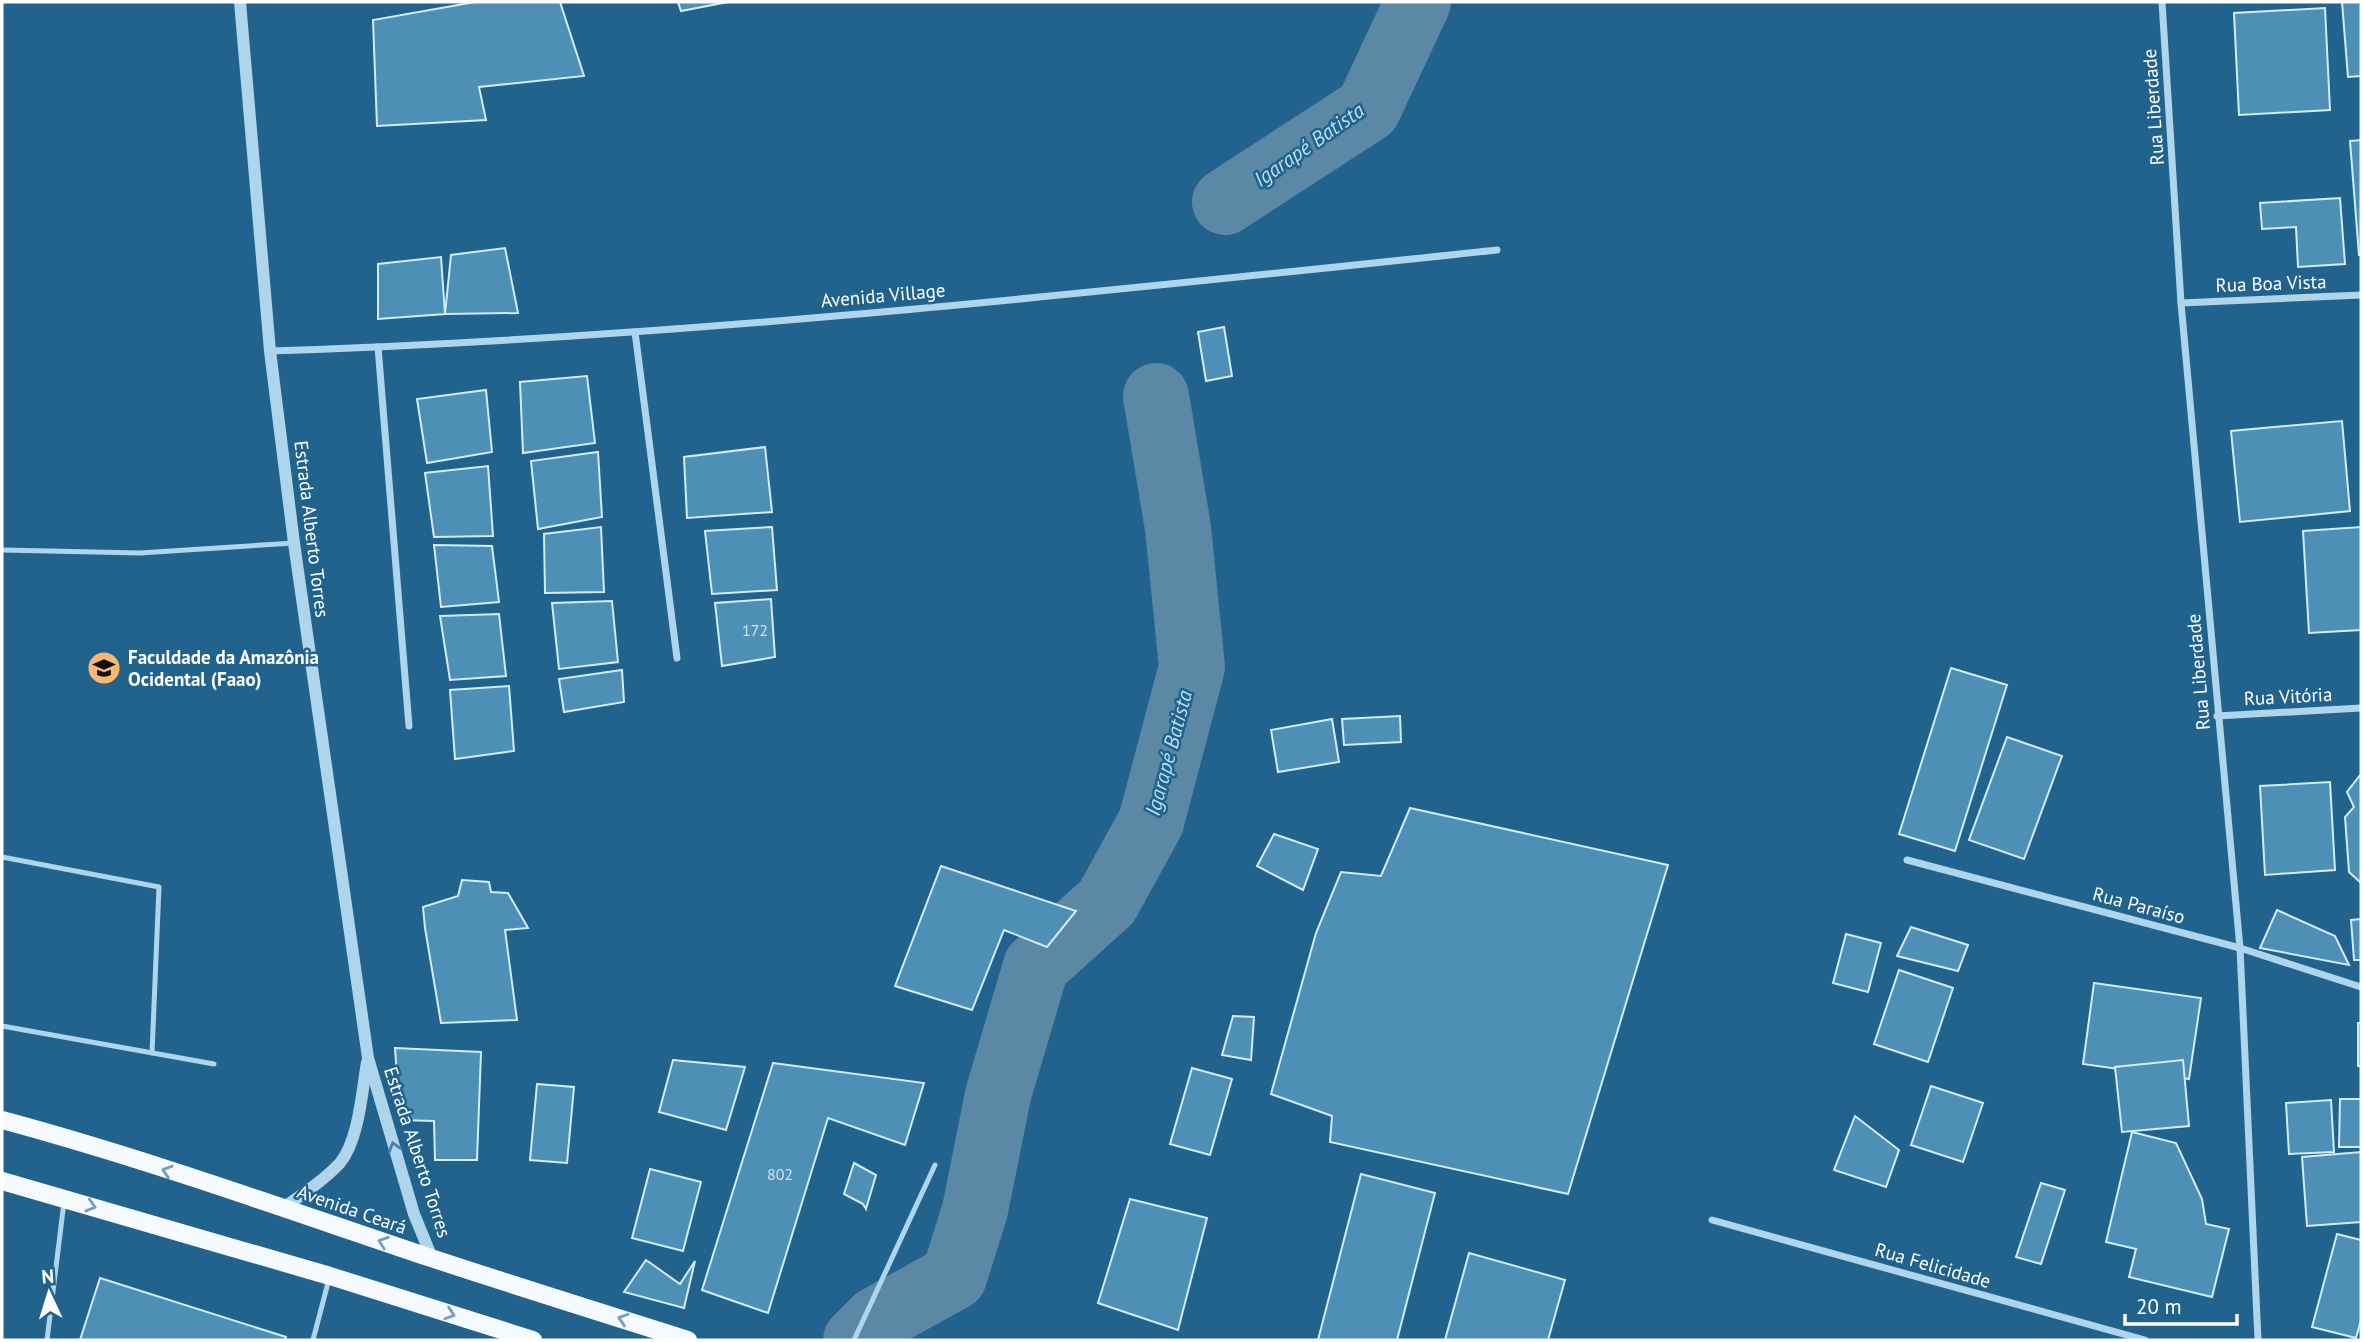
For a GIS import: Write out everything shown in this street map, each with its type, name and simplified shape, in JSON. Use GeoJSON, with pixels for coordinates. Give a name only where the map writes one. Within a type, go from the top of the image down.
{"type":"FeatureCollection","features":[{"type":"Feature","properties":{"kind":"main road","name":"Avenida Ceará"},"geometry":{"type":"LineString","coordinates":[[2,1120],[284,1208],[688,1340]]}},
{"type":"Feature","properties":{"kind":"main road"},"geometry":{"type":"LineString","coordinates":[[2,1181],[330,1276],[533,1340]]}},
{"type":"Feature","properties":{"kind":"street","name":"Estrada Alberto Torres"},"geometry":{"type":"LineString","coordinates":[[240,2],[270,351],[294,543],[368,1058],[414,1214],[432,1258]]}},
{"type":"Feature","properties":{"kind":"street","name":"Rua Liberdade"},"geometry":{"type":"LineString","coordinates":[[2162,2],[2181,303],[2240,948],[2258,1340]]}},
{"type":"Feature","properties":{"kind":"street","name":"Avenida Village"},"geometry":{"type":"LineString","coordinates":[[270,351],[635,332],[1117,290],[1497,250]]}},
{"type":"Feature","properties":{"kind":"street","name":"Rua Boa Vista"},"geometry":{"type":"LineString","coordinates":[[2181,303],[2361,295]]}},
{"type":"Feature","properties":{"kind":"street"},"geometry":{"type":"LineString","coordinates":[[635,332],[677,658]]}},
{"type":"Feature","properties":{"kind":"street"},"geometry":{"type":"LineString","coordinates":[[378,347],[409,726]]}},
{"type":"Feature","properties":{"kind":"street","name":"Rua Vitória"},"geometry":{"type":"LineString","coordinates":[[2217,716],[2361,708]]}},
{"type":"Feature","properties":{"kind":"street","name":"Rua Paraíso"},"geometry":{"type":"LineString","coordinates":[[1907,860],[2240,948],[2361,987]]}},
{"type":"Feature","properties":{"kind":"street","name":"Estrada Alberto Torres"},"geometry":{"type":"LineString","coordinates":[[284,1208],[342,1161],[355,1132],[368,1058]]}},
{"type":"Feature","properties":{"kind":"street","name":"Rua Felicidade"},"geometry":{"type":"LineString","coordinates":[[1712,1220],[2145,1340]]}},
{"type":"Feature","properties":{"kind":"lane"},"geometry":{"type":"LineString","coordinates":[[2,550],[140,554],[294,543]]}},
{"type":"Feature","properties":{"kind":"lane"},"geometry":{"type":"LineString","coordinates":[[2,857],[159,887],[152,1053]]}},
{"type":"Feature","properties":{"kind":"lane"},"geometry":{"type":"LineString","coordinates":[[2,1026],[214,1064]]}},
{"type":"Feature","properties":{"kind":"lane"},"geometry":{"type":"LineString","coordinates":[[854,1340],[934,1165]]}},
{"type":"Feature","properties":{"kind":"lane"},"geometry":{"type":"LineString","coordinates":[[47,1340],[65,1199]]}},
{"type":"Feature","properties":{"kind":"lane"},"geometry":{"type":"LineString","coordinates":[[313,1340],[330,1276]]}},
{"type":"Feature","properties":{"kind":"building"},"geometry":{"type":"Polygon","coordinates":[[[475,2],[560,2],[584,76],[479,87],[486,120],[377,126],[373,20],[475,2]]]}},
{"type":"Feature","properties":{"kind":"building"},"geometry":{"type":"Polygon","coordinates":[[[678,2],[728,2],[681,11],[678,2]]]}},
{"type":"Feature","properties":{"kind":"building"},"geometry":{"type":"Polygon","coordinates":[[[2342,2],[2361,2],[2361,76],[2348,77],[2342,2]]]}},
{"type":"Feature","properties":{"kind":"building"},"geometry":{"type":"Polygon","coordinates":[[[2325,8],[2330,110],[2239,115],[2234,13],[2325,8]]]}},
{"type":"Feature","properties":{"kind":"building"},"geometry":{"type":"Polygon","coordinates":[[[2361,140],[2361,255],[2359,255],[2350,141],[2361,140]]]}},
{"type":"Feature","properties":{"kind":"building"},"geometry":{"type":"Polygon","coordinates":[[[2340,198],[2345,264],[2298,267],[2296,227],[2262,229],[2260,203],[2340,198]]]}},
{"type":"Feature","properties":{"kind":"building"},"geometry":{"type":"Polygon","coordinates":[[[505,248],[518,313],[445,314],[451,255],[505,248]]]}},
{"type":"Feature","properties":{"kind":"building"},"geometry":{"type":"Polygon","coordinates":[[[441,257],[445,314],[378,319],[378,264],[441,257]]]}},
{"type":"Feature","properties":{"kind":"building"},"geometry":{"type":"Polygon","coordinates":[[[1224,327],[1232,376],[1206,381],[1198,332],[1224,327]]]}},
{"type":"Feature","properties":{"kind":"building"},"geometry":{"type":"Polygon","coordinates":[[[587,376],[595,443],[523,453],[520,382],[587,376]]]}},
{"type":"Feature","properties":{"kind":"building"},"geometry":{"type":"Polygon","coordinates":[[[486,390],[492,452],[427,463],[417,399],[486,390]]]}},
{"type":"Feature","properties":{"kind":"building"},"geometry":{"type":"Polygon","coordinates":[[[2342,421],[2350,511],[2240,522],[2231,431],[2342,421]]]}},
{"type":"Feature","properties":{"kind":"building"},"geometry":{"type":"Polygon","coordinates":[[[765,447],[772,512],[687,518],[684,457],[765,447]]]}},
{"type":"Feature","properties":{"kind":"building"},"geometry":{"type":"Polygon","coordinates":[[[598,452],[602,517],[538,529],[531,461],[598,452]]]}},
{"type":"Feature","properties":{"kind":"building"},"geometry":{"type":"Polygon","coordinates":[[[488,466],[493,536],[434,537],[425,473],[488,466]]]}},
{"type":"Feature","properties":{"kind":"building"},"geometry":{"type":"Polygon","coordinates":[[[601,527],[604,592],[545,593],[544,534],[601,527]]]}},
{"type":"Feature","properties":{"kind":"building"},"geometry":{"type":"Polygon","coordinates":[[[772,527],[777,590],[712,594],[705,531],[772,527]]]}},
{"type":"Feature","properties":{"kind":"building"},"geometry":{"type":"Polygon","coordinates":[[[2361,527],[2361,630],[2309,633],[2303,531],[2361,527]]]}},
{"type":"Feature","properties":{"kind":"building"},"geometry":{"type":"Polygon","coordinates":[[[434,545],[492,546],[499,602],[441,607],[434,545]]]}},
{"type":"Feature","properties":{"kind":"building"},"geometry":{"type":"Polygon","coordinates":[[[771,599],[775,657],[722,666],[715,603],[771,599]]]}},
{"type":"Feature","properties":{"kind":"building"},"geometry":{"type":"Polygon","coordinates":[[[612,601],[618,662],[559,669],[552,603],[612,601]]]}},
{"type":"Feature","properties":{"kind":"building"},"geometry":{"type":"Polygon","coordinates":[[[499,614],[506,676],[450,680],[440,616],[499,614]]]}},
{"type":"Feature","properties":{"kind":"building"},"geometry":{"type":"Polygon","coordinates":[[[1951,668],[2007,685],[1955,851],[1899,834],[1951,668]]]}},
{"type":"Feature","properties":{"kind":"building"},"geometry":{"type":"Polygon","coordinates":[[[622,670],[624,702],[564,712],[559,679],[622,670]]]}},
{"type":"Feature","properties":{"kind":"building"},"geometry":{"type":"Polygon","coordinates":[[[509,686],[514,751],[455,759],[450,690],[509,686]]]}},
{"type":"Feature","properties":{"kind":"building"},"geometry":{"type":"Polygon","coordinates":[[[1400,716],[1401,742],[1344,745],[1342,719],[1400,716]]]}},
{"type":"Feature","properties":{"kind":"building"},"geometry":{"type":"Polygon","coordinates":[[[1332,719],[1339,762],[1278,772],[1271,730],[1332,719]]]}},
{"type":"Feature","properties":{"kind":"building"},"geometry":{"type":"Polygon","coordinates":[[[2007,737],[2062,756],[2024,859],[1969,840],[2007,737]]]}},
{"type":"Feature","properties":{"kind":"building"},"geometry":{"type":"Polygon","coordinates":[[[2361,774],[2361,883],[2349,872],[2345,817],[2354,807],[2347,792],[2361,774]]]}},
{"type":"Feature","properties":{"kind":"building"},"geometry":{"type":"Polygon","coordinates":[[[2330,782],[2335,870],[2265,875],[2260,786],[2330,782]]]}},
{"type":"Feature","properties":{"kind":"building"},"geometry":{"type":"Polygon","coordinates":[[[1410,808],[1668,865],[1568,1194],[1330,1142],[1332,1116],[1271,1094],[1316,933],[1341,872],[1381,876],[1410,808]]]}},
{"type":"Feature","properties":{"kind":"building"},"geometry":{"type":"Polygon","coordinates":[[[1274,834],[1318,849],[1303,890],[1257,866],[1274,834]]]}},
{"type":"Feature","properties":{"kind":"building"},"geometry":{"type":"Polygon","coordinates":[[[941,866],[1076,911],[1047,947],[1004,930],[972,1010],[895,986],[941,866]]]}},
{"type":"Feature","properties":{"kind":"building"},"geometry":{"type":"Polygon","coordinates":[[[462,880],[489,882],[491,892],[508,893],[528,928],[505,930],[517,1020],[441,1023],[423,907],[458,896],[462,880]]]}},
{"type":"Feature","properties":{"kind":"building"},"geometry":{"type":"Polygon","coordinates":[[[2277,910],[2335,936],[2349,965],[2260,948],[2277,910]]]}},
{"type":"Feature","properties":{"kind":"building"},"geometry":{"type":"Polygon","coordinates":[[[2361,919],[2361,960],[2354,960],[2351,920],[2361,919]]]}},
{"type":"Feature","properties":{"kind":"building"},"geometry":{"type":"Polygon","coordinates":[[[1911,927],[1968,945],[1958,971],[1897,956],[1911,927]]]}},
{"type":"Feature","properties":{"kind":"building"},"geometry":{"type":"Polygon","coordinates":[[[1846,934],[1881,943],[1868,992],[1833,983],[1846,934]]]}},
{"type":"Feature","properties":{"kind":"building"},"geometry":{"type":"Polygon","coordinates":[[[1899,970],[1953,988],[1928,1062],[1874,1044],[1899,970]]]}},
{"type":"Feature","properties":{"kind":"building"},"geometry":{"type":"Polygon","coordinates":[[[2094,983],[2201,998],[2189,1079],[2083,1064],[2094,983]]]}},
{"type":"Feature","properties":{"kind":"building"},"geometry":{"type":"Polygon","coordinates":[[[1233,1016],[1254,1017],[1251,1060],[1222,1055],[1233,1016]]]}},
{"type":"Feature","properties":{"kind":"building"},"geometry":{"type":"Polygon","coordinates":[[[2358,1023],[2361,1023],[2361,1066],[2358,1066],[2358,1023]]]}},
{"type":"Feature","properties":{"kind":"building"},"geometry":{"type":"Polygon","coordinates":[[[395,1048],[481,1052],[477,1160],[435,1160],[434,1121],[400,1120],[395,1048]]]}},
{"type":"Feature","properties":{"kind":"building"},"geometry":{"type":"Polygon","coordinates":[[[673,1060],[745,1067],[726,1130],[659,1112],[673,1060]]]}},
{"type":"Feature","properties":{"kind":"building"},"geometry":{"type":"Polygon","coordinates":[[[2183,1060],[2189,1126],[2122,1132],[2115,1067],[2183,1060]]]}},
{"type":"Feature","properties":{"kind":"building"},"geometry":{"type":"Polygon","coordinates":[[[773,1063],[924,1083],[905,1145],[828,1118],[768,1313],[702,1290],[773,1063]]]}},
{"type":"Feature","properties":{"kind":"building"},"geometry":{"type":"Polygon","coordinates":[[[1192,1068],[1232,1079],[1210,1155],[1170,1144],[1192,1068]]]}},
{"type":"Feature","properties":{"kind":"building"},"geometry":{"type":"Polygon","coordinates":[[[537,1084],[574,1087],[567,1163],[530,1160],[537,1084]]]}},
{"type":"Feature","properties":{"kind":"building"},"geometry":{"type":"Polygon","coordinates":[[[1931,1086],[1983,1103],[1963,1162],[1911,1145],[1931,1086]]]}},
{"type":"Feature","properties":{"kind":"building"},"geometry":{"type":"Polygon","coordinates":[[[2340,1099],[2361,1099],[2361,1147],[2339,1147],[2340,1099]]]}},
{"type":"Feature","properties":{"kind":"building"},"geometry":{"type":"Polygon","coordinates":[[[2331,1100],[2334,1152],[2289,1154],[2286,1103],[2331,1100]]]}},
{"type":"Feature","properties":{"kind":"building"},"geometry":{"type":"Polygon","coordinates":[[[1855,1116],[1899,1150],[1886,1187],[1834,1170],[1855,1116]]]}},
{"type":"Feature","properties":{"kind":"building"},"geometry":{"type":"Polygon","coordinates":[[[2132,1132],[2176,1143],[2202,1199],[2206,1224],[2229,1229],[2212,1297],[2129,1277],[2136,1249],[2106,1242],[2132,1132]]]}},
{"type":"Feature","properties":{"kind":"building"},"geometry":{"type":"Polygon","coordinates":[[[2361,1152],[2361,1222],[2307,1226],[2302,1157],[2361,1152]]]}},
{"type":"Feature","properties":{"kind":"building"},"geometry":{"type":"Polygon","coordinates":[[[854,1163],[876,1175],[866,1209],[863,1204],[844,1194],[854,1163]]]}},
{"type":"Feature","properties":{"kind":"building"},"geometry":{"type":"Polygon","coordinates":[[[650,1169],[701,1182],[683,1251],[632,1238],[650,1169]]]}},
{"type":"Feature","properties":{"kind":"building"},"geometry":{"type":"Polygon","coordinates":[[[1361,1174],[1435,1193],[1397,1340],[1318,1340],[1361,1174]]]}},
{"type":"Feature","properties":{"kind":"building"},"geometry":{"type":"Polygon","coordinates":[[[2041,1183],[2065,1190],[2041,1264],[2016,1257],[2041,1183]]]}},
{"type":"Feature","properties":{"kind":"building"},"geometry":{"type":"Polygon","coordinates":[[[1130,1199],[1207,1218],[1178,1330],[1098,1303],[1130,1199]]]}},
{"type":"Feature","properties":{"kind":"building"},"geometry":{"type":"Polygon","coordinates":[[[2337,1234],[2361,1240],[2361,1320],[2356,1338],[2312,1327],[2337,1234]]]}},
{"type":"Feature","properties":{"kind":"building"},"geometry":{"type":"Polygon","coordinates":[[[1469,1253],[1565,1280],[1548,1340],[1445,1340],[1469,1253]]]}},
{"type":"Feature","properties":{"kind":"building"},"geometry":{"type":"Polygon","coordinates":[[[646,1260],[680,1284],[695,1261],[684,1308],[624,1292],[646,1260]]]}},
{"type":"Feature","properties":{"kind":"building"},"geometry":{"type":"Polygon","coordinates":[[[100,1278],[286,1337],[285,1340],[80,1340],[100,1278]]]}},
{"type":"Feature","properties":{"kind":"waterway","name":"Igarapé Batista"},"geometry":{"type":"LineString","coordinates":[[1225,202],[1368,109],[1418,2]]}},
{"type":"Feature","properties":{"kind":"waterway","name":"Igarapé Batista"},"geometry":{"type":"LineString","coordinates":[[856,1340],[876,1320],[954,1277],[975,1210],[998,1095],[1036,966],[1107,902],[1151,822],[1192,667],[1178,528],[1156,396]]}},
{"type":"Feature","properties":{"kind":"place","name":"Faculdade da Amazônia Ocidental (Faao)"},"geometry":{"type":"Point","coordinates":[104,668]}}]}
